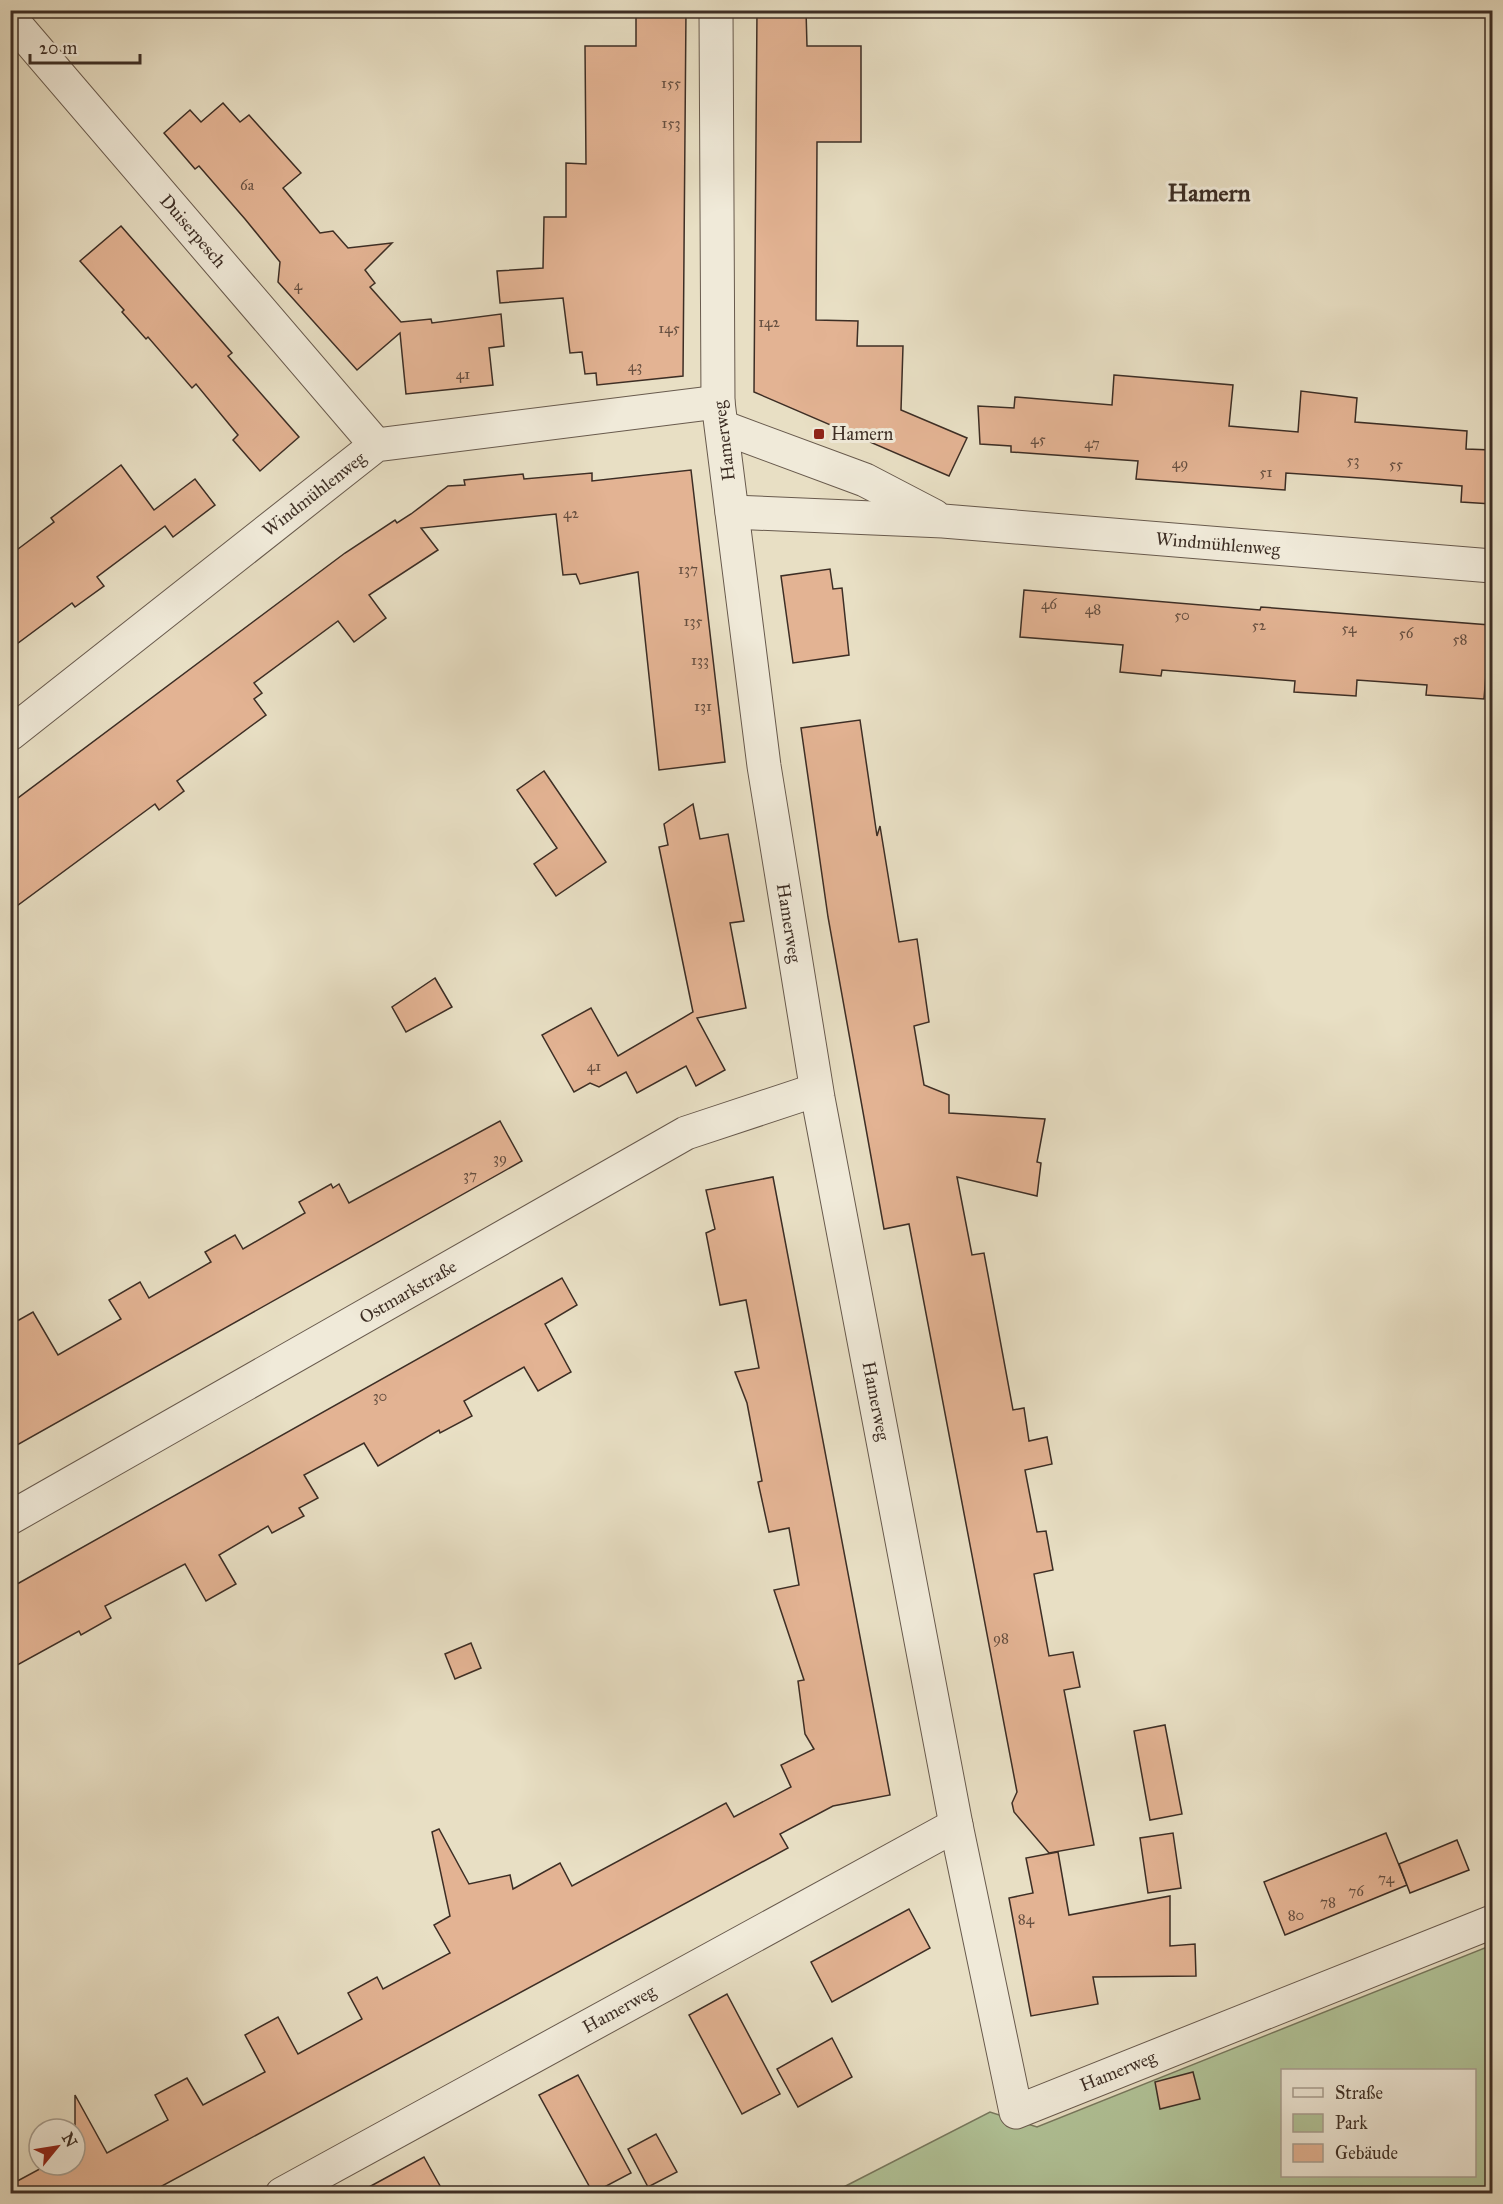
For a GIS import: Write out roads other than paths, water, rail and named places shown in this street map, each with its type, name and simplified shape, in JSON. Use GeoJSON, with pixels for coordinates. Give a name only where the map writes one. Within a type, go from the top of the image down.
{"type":"FeatureCollection","features":[{"type":"Feature","properties":{"kind":"street","name":"Hamerweg"},"geometry":{"type":"LineString","coordinates":[[716,10],[720,415],[764,766],[816,1090],[956,1825],[1016,2112],[1492,1922]]}},
{"type":"Feature","properties":{"kind":"street","name":"Duiserpesch"},"geometry":{"type":"LineString","coordinates":[[10,18],[376,444]]}},
{"type":"Feature","properties":{"kind":"street","name":"Windmühlenweg"},"geometry":{"type":"LineString","coordinates":[[10,734],[376,444],[720,415],[865,480],[943,521]]}},
{"type":"Feature","properties":{"kind":"street","name":"Windmühlenweg"},"geometry":{"type":"LineString","coordinates":[[732,512],[943,521],[1492,566]]}},
{"type":"Feature","properties":{"kind":"street","name":"Ostmarkstraße"},"geometry":{"type":"LineString","coordinates":[[10,1518],[686,1133],[816,1090]]}},
{"type":"Feature","properties":{"kind":"street","name":"Hamerweg"},"geometry":{"type":"LineString","coordinates":[[282,2193],[956,1825]]}},
{"type":"Feature","properties":{"kind":"place","name":"Hamern"},"geometry":{"type":"Point","coordinates":[819,434]}},
{"type":"Feature","properties":{"kind":"district","name":"Hamern"},"geometry":{"type":"Point","coordinates":[1209,193]}}]}
